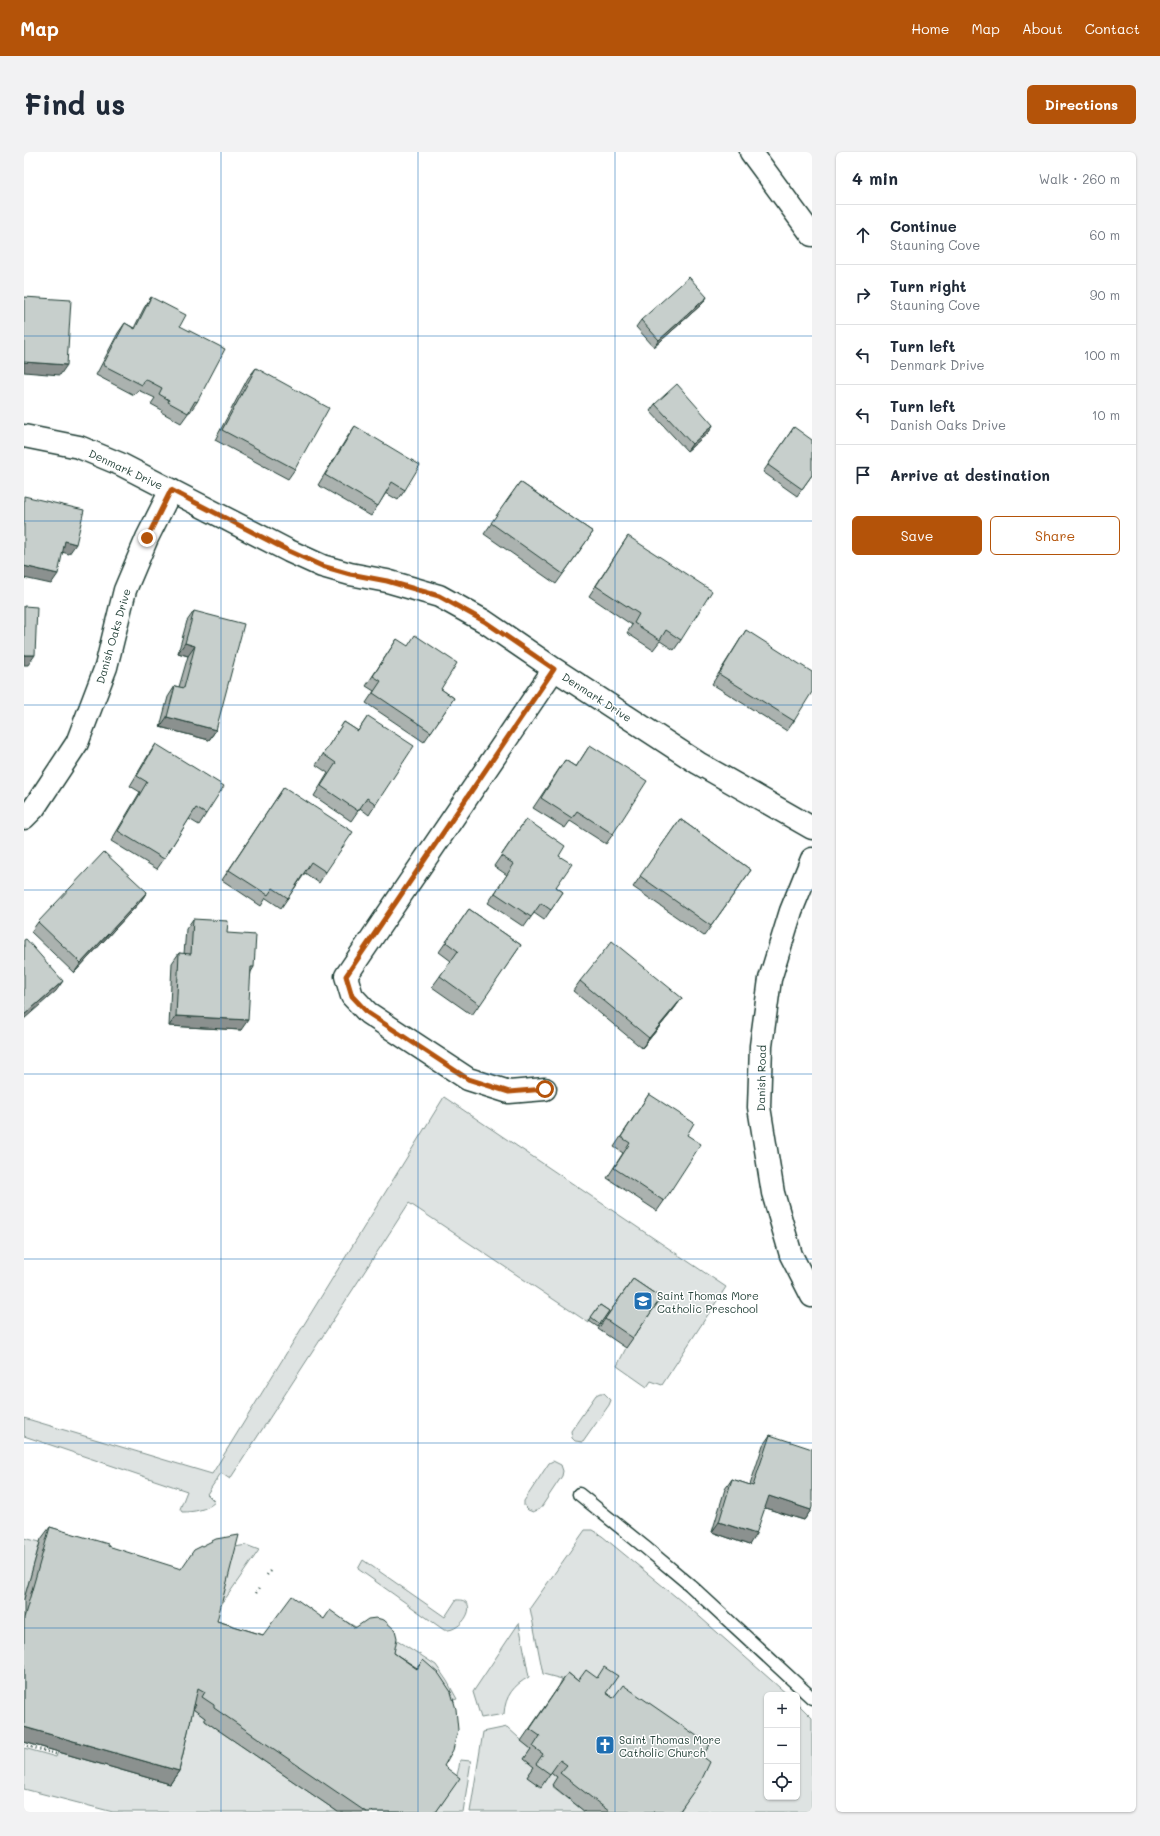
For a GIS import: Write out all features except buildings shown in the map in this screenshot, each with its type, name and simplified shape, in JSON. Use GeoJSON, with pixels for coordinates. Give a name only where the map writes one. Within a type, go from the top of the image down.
{"type":"FeatureCollection","features":[{"type":"Feature","properties":{"kind":"street"},"geometry":{"type":"LineString","coordinates":[[751,152],[812,235]]}},
{"type":"Feature","properties":{"kind":"street","name":"Denmark Drive"},"geometry":{"type":"LineString","coordinates":[[24,436],[79,447],[120,464],[289,551],[322,566],[350,574],[387,581],[439,596],[484,621],[554,669],[698,763],[812,828]]}},
{"type":"Feature","properties":{"kind":"street","name":"Danish Oaks Drive"},"geometry":{"type":"LineString","coordinates":[[24,818],[34,808],[77,743],[106,667],[125,590],[147,538],[171,490]]}},
{"type":"Feature","properties":{"kind":"street"},"geometry":{"type":"LineString","coordinates":[[545,1089],[509,1092],[468,1079],[368,1013],[352,996],[346,976],[554,669]]}},
{"type":"Feature","properties":{"kind":"street","name":"Danish Road"},"geometry":{"type":"LineString","coordinates":[[812,859],[791,910],[770,979],[761,1046],[759,1107],[773,1193],[791,1255],[812,1296]]}},
{"type":"Feature","properties":{"kind":"lane"},"geometry":{"type":"LineString","coordinates":[[579,1494],[690,1585],[812,1698]]}},
{"type":"Feature","properties":{"kind":"path"},"geometry":{"type":"LineString","coordinates":[[267,1575],[270,1571]]}},
{"type":"Feature","properties":{"kind":"path"},"geometry":{"type":"LineString","coordinates":[[256,1593],[260,1587]]}},
{"type":"Feature","properties":{"kind":"path"},"geometry":{"type":"LineString","coordinates":[[24,1745],[56,1754]]}},
{"type":"Feature","properties":{"kind":"shaded area"},"geometry":{"type":"Polygon","coordinates":[[[444,1097],[726,1287],[662,1385],[651,1381],[647,1387],[617,1366],[626,1348],[626,1289],[608,1315],[597,1308],[589,1323],[409,1203],[230,1479],[221,1473],[207,1494],[215,1502],[208,1507],[191,1512],[182,1512],[180,1509],[187,1491],[24,1436],[24,1418],[212,1474],[444,1097]]]}},
{"type":"Feature","properties":{"kind":"shaded area"},"geometry":{"type":"Polygon","coordinates":[[[604,1393],[611,1400],[609,1405],[583,1442],[575,1441],[572,1438],[571,1431],[596,1395],[604,1393]]]}},
{"type":"Feature","properties":{"kind":"shaded area"},"geometry":{"type":"Polygon","coordinates":[[[553,1461],[561,1465],[563,1471],[562,1476],[540,1509],[533,1512],[528,1510],[524,1506],[524,1501],[549,1463],[553,1461]]]}},
{"type":"Feature","properties":{"kind":"shaded area"},"geometry":{"type":"Polygon","coordinates":[[[585,1530],[592,1530],[602,1536],[692,1610],[785,1692],[764,1692],[764,1800],[800,1800],[800,1706],[812,1718],[812,1812],[680,1812],[701,1775],[613,1698],[559,1686],[562,1679],[543,1674],[530,1608],[585,1530]]]}},
{"type":"Feature","properties":{"kind":"shaded area"},"geometry":{"type":"Polygon","coordinates":[[[24,1538],[40,1542],[24,1600],[24,1538]]]}},
{"type":"Feature","properties":{"kind":"shaded area"},"geometry":{"type":"Polygon","coordinates":[[[246,1545],[259,1550],[212,1618],[230,1548],[246,1545]]]}},
{"type":"Feature","properties":{"kind":"shaded area"},"geometry":{"type":"Polygon","coordinates":[[[363,1560],[445,1617],[456,1600],[464,1601],[468,1604],[469,1609],[467,1615],[458,1626],[444,1630],[358,1569],[363,1560]]]}},
{"type":"Feature","properties":{"kind":"shaded area"},"geometry":{"type":"Polygon","coordinates":[[[331,1613],[361,1630],[391,1636],[436,1665],[457,1699],[450,1701],[359,1632],[331,1613]]]}},
{"type":"Feature","properties":{"kind":"shaded area"},"geometry":{"type":"Polygon","coordinates":[[[519,1623],[529,1677],[515,1687],[508,1696],[504,1714],[481,1718],[473,1692],[519,1623]]]}},
{"type":"Feature","properties":{"kind":"shaded area"},"geometry":{"type":"Polygon","coordinates":[[[189,1701],[196,1705],[193,1709],[205,1718],[205,1721],[338,1812],[113,1812],[24,1789],[24,1748],[56,1757],[58,1752],[189,1701]]]}},
{"type":"Feature","properties":{"kind":"shaded area"},"geometry":{"type":"Polygon","coordinates":[[[507,1727],[531,1749],[524,1759],[534,1767],[527,1777],[551,1772],[558,1778],[552,1786],[585,1812],[470,1812],[483,1732],[507,1727]]]}},
{"type":"Feature","properties":{"kind":"shaded area"},"geometry":{"type":"Polygon","coordinates":[[[460,1760],[471,1761],[463,1812],[436,1812],[455,1781],[460,1760]]]}},
{"type":"Feature","properties":{"kind":"place","name":"Saint Thomas More Catholic Preschool"},"geometry":{"type":"Point","coordinates":[643,1301]}},
{"type":"Feature","properties":{"kind":"place","name":"Saint Thomas More Catholic Church"},"geometry":{"type":"Point","coordinates":[605,1745]}},
{"type":"Feature","properties":{"kind":"route"},"geometry":{"type":"LineString","coordinates":[[147,538],[171,490],[289,551],[322,566],[350,574],[387,581],[439,596],[484,621],[554,669],[346,976],[352,996],[368,1013],[468,1079],[509,1092],[545,1089]]}}]}
